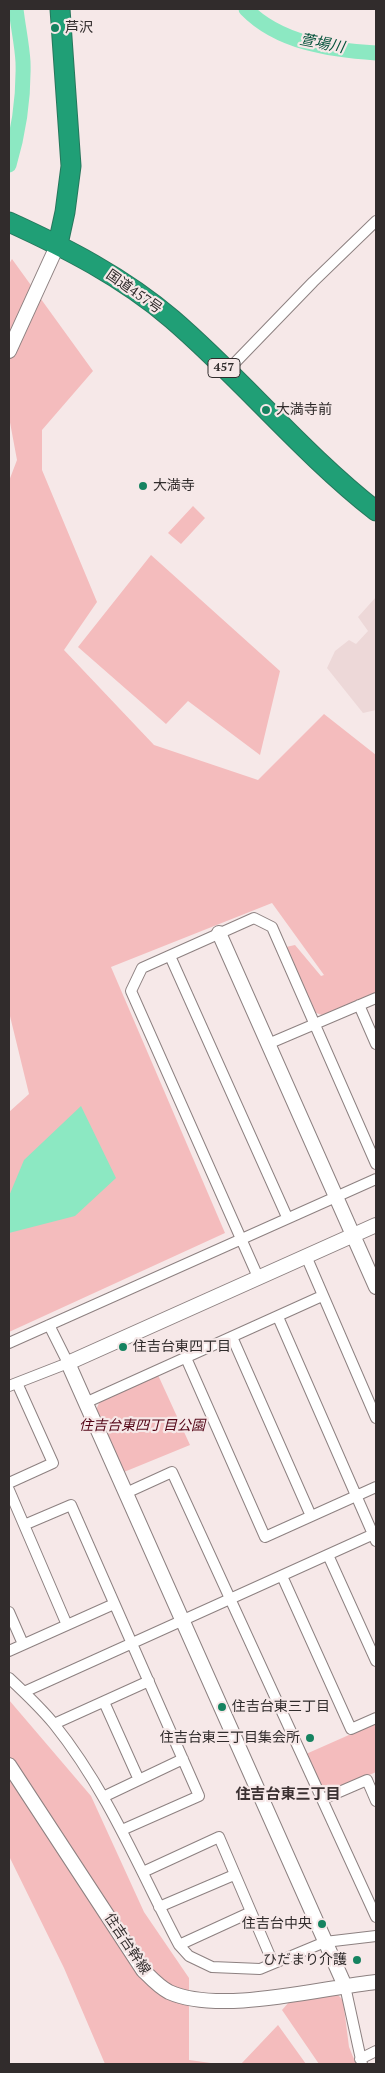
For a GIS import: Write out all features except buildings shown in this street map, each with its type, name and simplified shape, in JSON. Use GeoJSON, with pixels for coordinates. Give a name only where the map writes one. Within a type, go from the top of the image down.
{"type":"FeatureCollection","features":[{"type":"Feature","properties":{"kind":"highway"},"geometry":{"type":"LineString","coordinates":[[58,244],[65,212],[71,158],[60,9]]}},
{"type":"Feature","properties":{"kind":"highway","name":"457"},"geometry":{"type":"LineString","coordinates":[[9,222],[58,244]]}},
{"type":"Feature","properties":{"kind":"highway","name":"国道457号"},"geometry":{"type":"LineString","coordinates":[[58,244],[120,281],[171,318],[227,371],[301,446],[376,511]]}},
{"type":"Feature","properties":{"kind":"street"},"geometry":{"type":"LineString","coordinates":[[227,371],[313,282],[376,221]]}},
{"type":"Feature","properties":{"kind":"street"},"geometry":{"type":"LineString","coordinates":[[9,351],[58,244]]}},
{"type":"Feature","properties":{"kind":"street"},"geometry":{"type":"LineString","coordinates":[[258,1277],[132,991],[142,968],[254,918],[272,927],[376,1164]]}},
{"type":"Feature","properties":{"kind":"street"},"geometry":{"type":"LineString","coordinates":[[220,933],[374,1278]]}},
{"type":"Feature","properties":{"kind":"street"},"geometry":{"type":"LineString","coordinates":[[170,956],[288,1218]]}},
{"type":"Feature","properties":{"kind":"street"},"geometry":{"type":"LineString","coordinates":[[268,1044],[376,998]]}},
{"type":"Feature","properties":{"kind":"street"},"geometry":{"type":"LineString","coordinates":[[359,1005],[376,1044]]}},
{"type":"Feature","properties":{"kind":"street"},"geometry":{"type":"LineString","coordinates":[[9,1343],[376,1179]]}},
{"type":"Feature","properties":{"kind":"street"},"geometry":{"type":"LineString","coordinates":[[9,1483],[53,1463],[13,1385],[68,1363],[376,1225]]}},
{"type":"Feature","properties":{"kind":"street"},"geometry":{"type":"LineString","coordinates":[[306,1256],[376,1418]]}},
{"type":"Feature","properties":{"kind":"street"},"geometry":{"type":"LineString","coordinates":[[85,1403],[322,1296]]}},
{"type":"Feature","properties":{"kind":"street"},"geometry":{"type":"LineString","coordinates":[[24,1692],[231,1598],[375,1536],[278,1317]]}},
{"type":"Feature","properties":{"kind":"street"},"geometry":{"type":"LineString","coordinates":[[49,1325],[184,1620],[326,1942],[344,1986],[361,2062],[376,2051]]}},
{"type":"Feature","properties":{"kind":"street"},"geometry":{"type":"LineString","coordinates":[[232,1337],[311,1516]]}},
{"type":"Feature","properties":{"kind":"street"},"geometry":{"type":"LineString","coordinates":[[186,1358],[264,1537],[376,1487]]}},
{"type":"Feature","properties":{"kind":"street"},"geometry":{"type":"LineString","coordinates":[[126,1493],[172,1472],[376,1917]]}},
{"type":"Feature","properties":{"kind":"street"},"geometry":{"type":"LineString","coordinates":[[9,1490],[66,1625]]}},
{"type":"Feature","properties":{"kind":"street"},"geometry":{"type":"LineString","coordinates":[[24,1525],[71,1505],[199,1796],[122,1830]]}},
{"type":"Feature","properties":{"kind":"street"},"geometry":{"type":"LineString","coordinates":[[328,1555],[376,1661]]}},
{"type":"Feature","properties":{"kind":"street"},"geometry":{"type":"LineString","coordinates":[[282,1576],[351,1729],[376,1718]]}},
{"type":"Feature","properties":{"kind":"street"},"geometry":{"type":"LineString","coordinates":[[9,1651],[114,1604]]}},
{"type":"Feature","properties":{"kind":"street"},"geometry":{"type":"LineString","coordinates":[[9,1612],[23,1644]]}},
{"type":"Feature","properties":{"kind":"street"},"geometry":{"type":"LineString","coordinates":[[9,1678],[54,1724],[102,1797],[122,1830],[179,1945],[188,1956],[212,1967],[260,1969],[326,1942],[376,1936]]}},
{"type":"Feature","properties":{"kind":"street"},"geometry":{"type":"LineString","coordinates":[[54,1724],[149,1681]]}},
{"type":"Feature","properties":{"kind":"street"},"geometry":{"type":"LineString","coordinates":[[104,1702],[139,1780]]}},
{"type":"Feature","properties":{"kind":"street"},"geometry":{"type":"LineString","coordinates":[[102,1797],[183,1759]]}},
{"type":"Feature","properties":{"kind":"street","name":"住吉台幹線"},"geometry":{"type":"LineString","coordinates":[[9,1765],[143,1970],[168,1992],[199,2000],[235,2001],[376,1982]]}},
{"type":"Feature","properties":{"kind":"street"},"geometry":{"type":"LineString","coordinates":[[323,1799],[367,1780],[376,1801]]}},
{"type":"Feature","properties":{"kind":"street"},"geometry":{"type":"LineString","coordinates":[[143,1872],[219,1837],[273,1963]]}},
{"type":"Feature","properties":{"kind":"street"},"geometry":{"type":"LineString","coordinates":[[159,1907],[234,1875]]}},
{"type":"Feature","properties":{"kind":"street"},"geometry":{"type":"LineString","coordinates":[[179,1945],[251,1912]]}},
{"type":"Feature","properties":{"kind":"shaded area"},"geometry":{"type":"Polygon","coordinates":[[[376,597],[376,710],[363,713],[327,668],[335,651],[349,640],[356,644],[368,631],[358,617],[376,597]]]}},
{"type":"Feature","properties":{"kind":"shaded area"},"geometry":{"type":"Polygon","coordinates":[[[81,1106],[116,1178],[75,1216],[9,1233],[9,1196],[24,1160],[81,1106]]]}},
{"type":"Feature","properties":{"kind":"green space"},"geometry":{"type":"Polygon","coordinates":[[[12,259],[93,371],[42,430],[42,470],[97,602],[64,650],[154,745],[258,780],[324,714],[376,755],[376,994],[324,1016],[314,1012],[286,947],[295,945],[321,976],[324,975],[272,903],[111,967],[225,1233],[9,1332],[9,1112],[29,1094],[9,1012],[9,481],[17,460],[9,417],[9,264],[12,259]]]}},
{"type":"Feature","properties":{"kind":"green space"},"geometry":{"type":"Polygon","coordinates":[[[193,506],[205,518],[181,544],[168,533],[193,506]]]}},
{"type":"Feature","properties":{"kind":"green space"},"geometry":{"type":"Polygon","coordinates":[[[151,555],[280,671],[260,755],[188,701],[166,724],[78,647],[151,555]]]}},
{"type":"Feature","properties":{"kind":"green space","name":"住吉台東四丁目公園"},"geometry":{"type":"Polygon","coordinates":[[[158,1375],[190,1445],[124,1472],[96,1410],[100,1401],[158,1375]]]}},
{"type":"Feature","properties":{"kind":"green space"},"geometry":{"type":"Polygon","coordinates":[[[9,1700],[91,1796],[144,1912],[189,1978],[189,2060],[218,2064],[105,2064],[64,1968],[9,1856],[9,1700]]]}},
{"type":"Feature","properties":{"kind":"green space"},"geometry":{"type":"Polygon","coordinates":[[[376,1723],[376,1772],[328,1794],[323,1791],[306,1754],[376,1723]]]}},
{"type":"Feature","properties":{"kind":"green space"},"geometry":{"type":"Polygon","coordinates":[[[338,1995],[343,2000],[349,2047],[356,2064],[319,2064],[282,2010],[290,2001],[338,1995]]]}},
{"type":"Feature","properties":{"kind":"green space"},"geometry":{"type":"Polygon","coordinates":[[[278,2025],[306,2064],[241,2064],[278,2025]]]}},
{"type":"Feature","properties":{"kind":"waterway"},"geometry":{"type":"LineString","coordinates":[[9,165],[16,140],[23,88],[22,55],[16,9]]}},
{"type":"Feature","properties":{"kind":"waterway","name":"萱場川"},"geometry":{"type":"LineString","coordinates":[[246,9],[259,21],[274,30],[306,43],[341,50],[376,53]]}},
{"type":"Feature","properties":{"kind":"place","name":"芦沢"},"geometry":{"type":"Point","coordinates":[55,28]}},
{"type":"Feature","properties":{"kind":"place","name":"大満寺前"},"geometry":{"type":"Point","coordinates":[266,410]}},
{"type":"Feature","properties":{"kind":"place","name":"大満寺"},"geometry":{"type":"Point","coordinates":[143,486]}},
{"type":"Feature","properties":{"kind":"place","name":"住吉台東四丁目"},"geometry":{"type":"Point","coordinates":[123,1347]}},
{"type":"Feature","properties":{"kind":"place","name":"住吉台東三丁目"},"geometry":{"type":"Point","coordinates":[222,1707]}},
{"type":"Feature","properties":{"kind":"place","name":"住吉台東三丁目集会所"},"geometry":{"type":"Point","coordinates":[310,1738]}},
{"type":"Feature","properties":{"kind":"place","name":"住吉台中央"},"geometry":{"type":"Point","coordinates":[322,1924]}},
{"type":"Feature","properties":{"kind":"place","name":"ひだまり介護"},"geometry":{"type":"Point","coordinates":[357,1960]}},
{"type":"Feature","properties":{"kind":"district","name":"住吉台東三丁目"},"geometry":{"type":"Point","coordinates":[288,1795]}}]}
